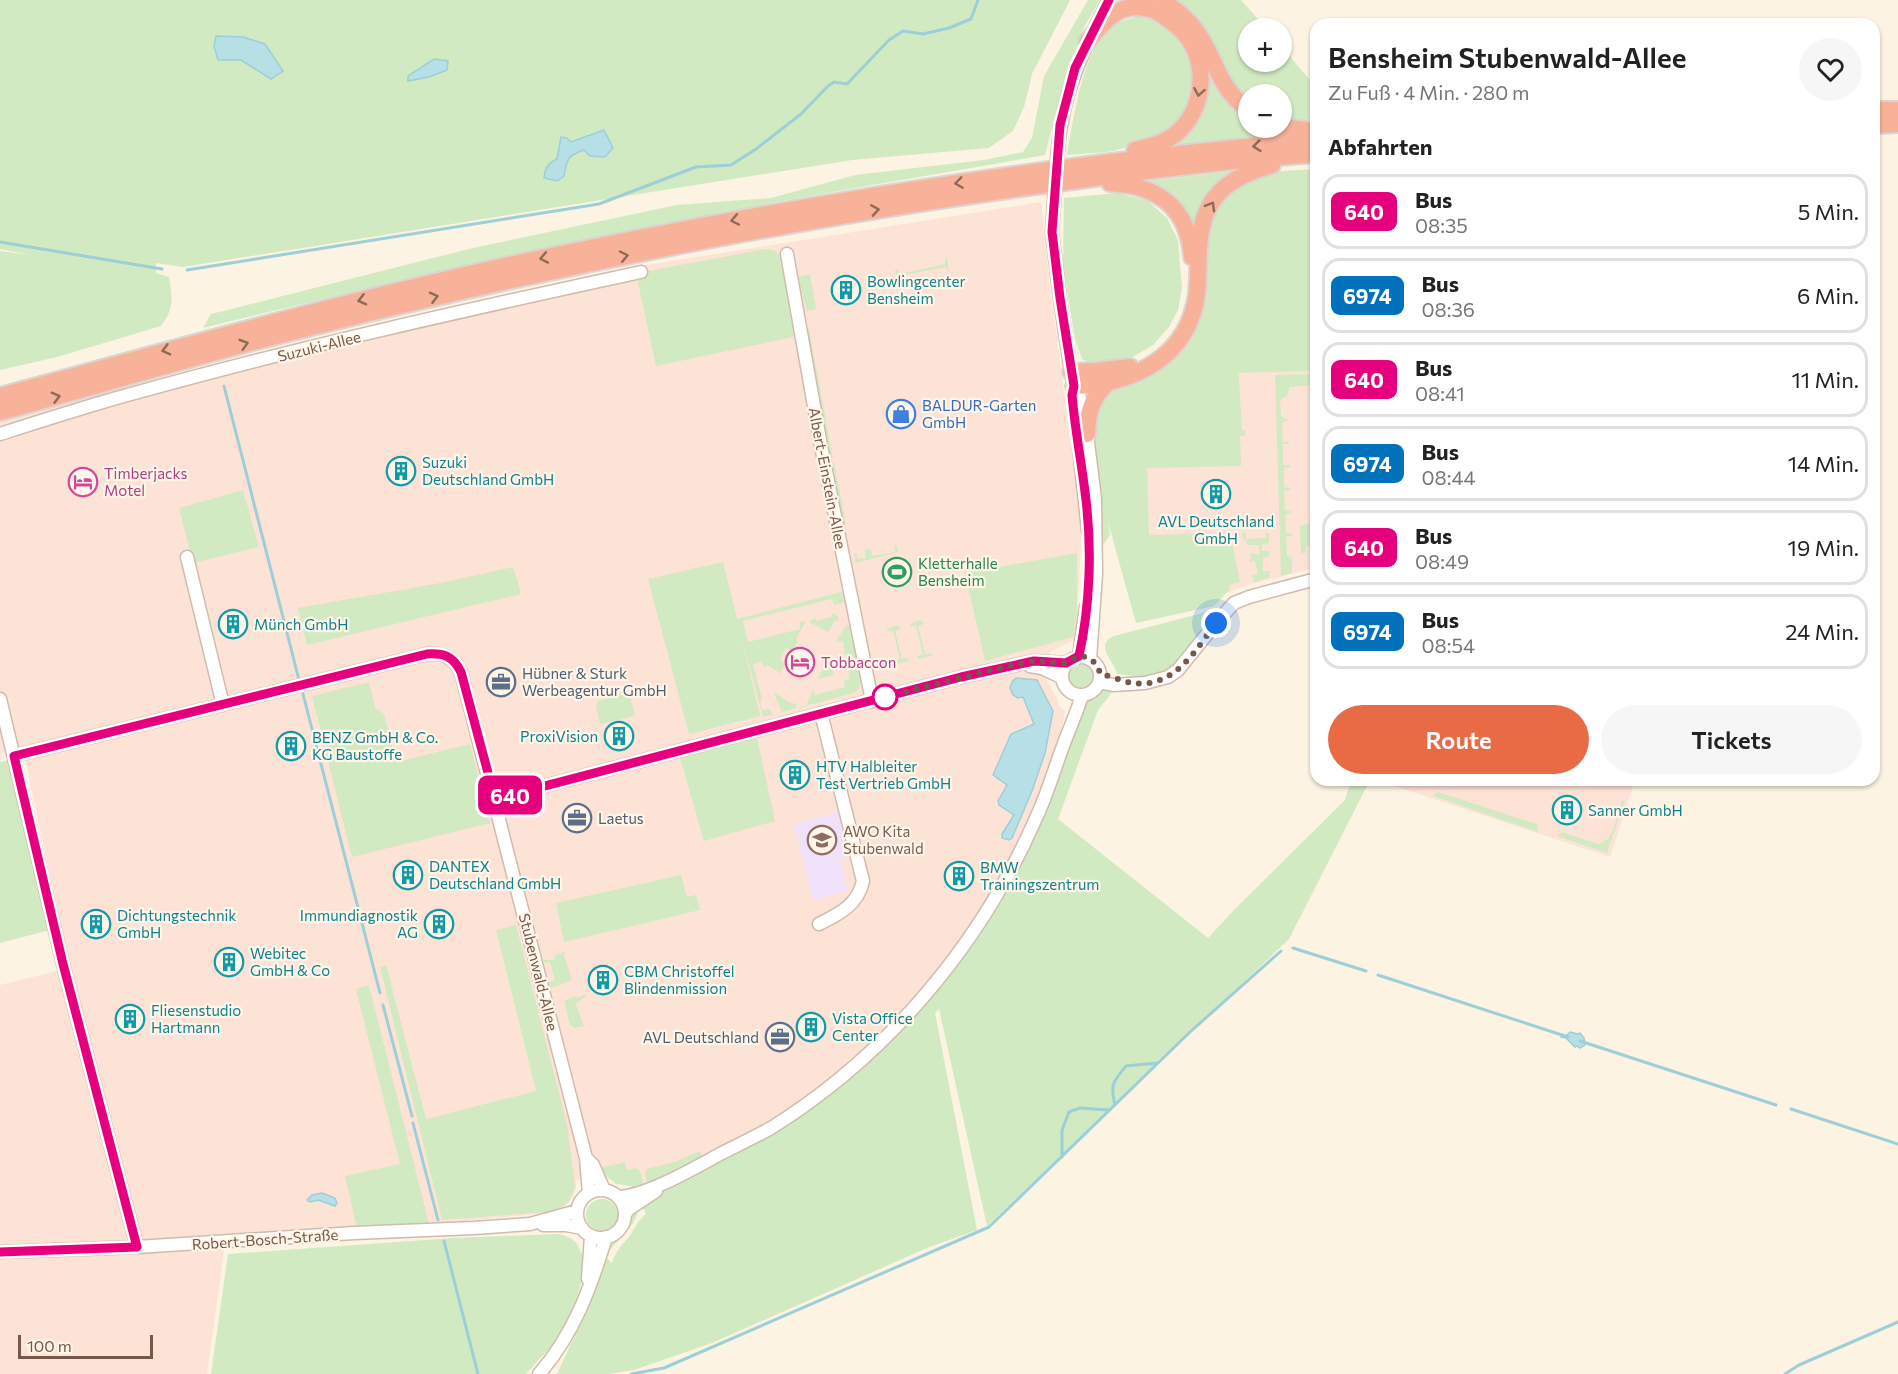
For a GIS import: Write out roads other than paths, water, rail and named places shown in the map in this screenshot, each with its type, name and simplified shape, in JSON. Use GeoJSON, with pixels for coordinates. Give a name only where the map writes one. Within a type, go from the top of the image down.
{"type":"FeatureCollection","features":[{"type":"Feature","properties":{"kind":"highway"},"geometry":{"type":"LineString","coordinates":[[1137,0],[1181,14],[1194,28],[1227,90],[1238,100]]}},
{"type":"Feature","properties":{"kind":"highway"},"geometry":{"type":"LineString","coordinates":[[1087,42],[1104,21],[1117,10],[1140,6],[1159,6],[1194,49],[1200,66],[1201,83],[1199,100],[1192,114],[1185,125],[1171,138],[1156,146],[1112,155],[1092,171]]}},
{"type":"Feature","properties":{"kind":"highway"},"geometry":{"type":"LineString","coordinates":[[1880,110],[1898,110]]}},
{"type":"Feature","properties":{"kind":"highway"},"geometry":{"type":"LineString","coordinates":[[1880,125],[1898,124]]}},
{"type":"Feature","properties":{"kind":"highway"},"geometry":{"type":"LineString","coordinates":[[1292,128],[1310,132]]}},
{"type":"Feature","properties":{"kind":"highway"},"geometry":{"type":"LineString","coordinates":[[0,396],[263,324],[521,262],[793,209],[1092,171],[1310,140]]}},
{"type":"Feature","properties":{"kind":"highway"},"geometry":{"type":"LineString","coordinates":[[0,412],[278,335],[501,282],[669,246],[1092,171],[1310,154]]}},
{"type":"Feature","properties":{"kind":"highway"},"geometry":{"type":"LineString","coordinates":[[1073,379],[1107,383],[1149,367],[1168,354],[1182,337],[1192,316],[1197,293],[1201,227],[1209,205],[1225,187],[1241,175],[1310,154]]}},
{"type":"Feature","properties":{"kind":"highway"},"geometry":{"type":"LineString","coordinates":[[1073,379],[1128,368],[1145,362],[1163,350],[1175,336],[1185,314],[1191,291],[1191,241],[1184,222],[1172,204],[1151,191],[1092,171]]}},
{"type":"Feature","properties":{"kind":"highway"},"geometry":{"type":"LineString","coordinates":[[1087,434],[1091,402],[1107,383]]}},
{"type":"Feature","properties":{"kind":"street"},"geometry":{"type":"LineString","coordinates":[[1084,657],[1089,537],[1072,395],[1073,379],[1052,232],[1060,125],[1065,103],[1075,68],[1109,0]]}},
{"type":"Feature","properties":{"kind":"street","name":"Albert-Einstein-Allee"},"geometry":{"type":"LineString","coordinates":[[787,254],[822,451],[872,700]]}},
{"type":"Feature","properties":{"kind":"street","name":"Suzuki-Allee"},"geometry":{"type":"LineString","coordinates":[[0,434],[130,394],[234,367],[468,310],[641,272]]}},
{"type":"Feature","properties":{"kind":"street"},"geometry":{"type":"LineString","coordinates":[[1073,379],[1079,394],[1087,434],[1095,499],[1096,574],[1084,657]]}},
{"type":"Feature","properties":{"kind":"street"},"geometry":{"type":"LineString","coordinates":[[187,557],[222,705]]}},
{"type":"Feature","properties":{"kind":"street"},"geometry":{"type":"LineString","coordinates":[[1100,678],[1113,685],[1154,681],[1168,677],[1178,670],[1234,603],[1310,581]]}},
{"type":"Feature","properties":{"kind":"street","name":"Stubenwald-Allee"},"geometry":{"type":"LineString","coordinates":[[14,756],[427,654],[448,656],[456,662],[461,672],[495,799],[586,1158],[589,1193]]}},
{"type":"Feature","properties":{"kind":"street"},"geometry":{"type":"LineString","coordinates":[[495,799],[872,700],[1034,661],[1066,663],[1084,657],[1097,664],[1100,678],[1093,691],[1076,694],[1065,687],[1061,677],[1066,663]]}},
{"type":"Feature","properties":{"kind":"street"},"geometry":{"type":"LineString","coordinates":[[1020,664],[1042,668],[1061,677]]}},
{"type":"Feature","properties":{"kind":"street"},"geometry":{"type":"LineString","coordinates":[[587,1292],[586,1232],[577,1217],[577,1211],[579,1204],[589,1193],[604,1190],[618,1197],[632,1195],[663,1184],[770,1128],[843,1076],[895,1028],[927,993],[971,935],[1006,880],[1037,817],[1064,744],[1076,694]]}},
{"type":"Feature","properties":{"kind":"street"},"geometry":{"type":"LineString","coordinates":[[0,699],[63,964],[137,1247]]}},
{"type":"Feature","properties":{"kind":"street"},"geometry":{"type":"LineString","coordinates":[[819,924],[844,911],[860,892],[863,881],[821,714]]}},
{"type":"Feature","properties":{"kind":"street","name":"Stubenwald-Allee"},"geometry":{"type":"LineString","coordinates":[[586,1158],[593,1165],[604,1190]]}},
{"type":"Feature","properties":{"kind":"street"},"geometry":{"type":"LineString","coordinates":[[625,1214],[663,1184]]}},
{"type":"Feature","properties":{"kind":"street"},"geometry":{"type":"LineString","coordinates":[[539,1374],[568,1335],[597,1267],[606,1238],[622,1227],[625,1214],[618,1197]]}},
{"type":"Feature","properties":{"kind":"street","name":"Robert-Bosch-Straße"},"geometry":{"type":"LineString","coordinates":[[530,1224],[577,1211]]}},
{"type":"Feature","properties":{"kind":"street","name":"Robert-Bosch-Straße"},"geometry":{"type":"LineString","coordinates":[[0,1252],[137,1247],[530,1224],[573,1226],[606,1238]]}},
{"type":"Feature","properties":{"kind":"water"},"geometry":{"type":"Polygon","coordinates":[[[216,36],[243,37],[265,44],[283,71],[271,79],[241,60],[218,60],[214,46],[216,36]]]}},
{"type":"Feature","properties":{"kind":"water"},"geometry":{"type":"Polygon","coordinates":[[[434,59],[448,61],[447,70],[429,77],[408,81],[408,76],[434,59]]]}},
{"type":"Feature","properties":{"kind":"water"},"geometry":{"type":"Polygon","coordinates":[[[604,130],[613,148],[605,157],[590,156],[584,150],[569,159],[564,176],[557,181],[544,178],[548,166],[557,159],[561,137],[571,142],[604,130]]]}},
{"type":"Feature","properties":{"kind":"water"},"geometry":{"type":"Polygon","coordinates":[[[1016,678],[1037,680],[1053,711],[1045,753],[1032,791],[1012,838],[1009,840],[1002,838],[1002,834],[1014,815],[999,805],[998,801],[1007,785],[993,775],[1011,734],[1034,724],[1023,697],[1018,698],[1013,695],[1010,688],[1016,678]]]}},
{"type":"Feature","properties":{"kind":"water"},"geometry":{"type":"Polygon","coordinates":[[[1570,1032],[1580,1033],[1585,1045],[1580,1048],[1575,1047],[1566,1038],[1561,1037],[1570,1032]]]}},
{"type":"Feature","properties":{"kind":"water"},"geometry":{"type":"Polygon","coordinates":[[[322,1193],[335,1198],[337,1203],[335,1206],[318,1200],[310,1202],[307,1200],[312,1195],[322,1193]]]}},
{"type":"Feature","properties":{"kind":"waterway"},"geometry":{"type":"LineString","coordinates":[[187,270],[599,204],[696,167],[731,165],[801,114],[828,86],[834,82],[847,84],[889,40],[903,31],[923,34],[949,28],[971,19],[978,0]]}},
{"type":"Feature","properties":{"kind":"waterway"},"geometry":{"type":"LineString","coordinates":[[0,242],[162,269]]}},
{"type":"Feature","properties":{"kind":"waterway"},"geometry":{"type":"LineString","coordinates":[[224,386],[299,680]]}},
{"type":"Feature","properties":{"kind":"waterway"},"geometry":{"type":"LineString","coordinates":[[303,694],[380,993]]}},
{"type":"Feature","properties":{"kind":"waterway"},"geometry":{"type":"LineString","coordinates":[[1293,948],[1366,971]]}},
{"type":"Feature","properties":{"kind":"waterway"},"geometry":{"type":"LineString","coordinates":[[631,1374],[664,1368],[989,1227],[1190,1032],[1281,951]]}},
{"type":"Feature","properties":{"kind":"waterway"},"geometry":{"type":"LineString","coordinates":[[1378,975],[1568,1037]]}},
{"type":"Feature","properties":{"kind":"waterway"},"geometry":{"type":"LineString","coordinates":[[383,1005],[412,1116]]}},
{"type":"Feature","properties":{"kind":"waterway"},"geometry":{"type":"LineString","coordinates":[[1580,1041],[1776,1105]]}},
{"type":"Feature","properties":{"kind":"waterway"},"geometry":{"type":"LineString","coordinates":[[1115,1105],[1114,1084],[1126,1066],[1158,1063]]}},
{"type":"Feature","properties":{"kind":"waterway"},"geometry":{"type":"LineString","coordinates":[[1062,1157],[1062,1130],[1069,1112],[1080,1108],[1109,1110]]}},
{"type":"Feature","properties":{"kind":"waterway"},"geometry":{"type":"LineString","coordinates":[[1791,1109],[1898,1144]]}},
{"type":"Feature","properties":{"kind":"waterway"},"geometry":{"type":"LineString","coordinates":[[413,1123],[438,1220]]}},
{"type":"Feature","properties":{"kind":"waterway"},"geometry":{"type":"LineString","coordinates":[[444,1241],[478,1374]]}},
{"type":"Feature","properties":{"kind":"waterway"},"geometry":{"type":"LineString","coordinates":[[1785,1374],[1799,1365],[1898,1322]]}},
{"type":"Feature","properties":{"kind":"place","name":"Bowlingcenter Bensheim"},"geometry":{"type":"Point","coordinates":[846,290]}},
{"type":"Feature","properties":{"kind":"place","name":"BALDUR-Garten GmbH"},"geometry":{"type":"Point","coordinates":[901,414]}},
{"type":"Feature","properties":{"kind":"place","name":"Suzuki Deutschland GmbH"},"geometry":{"type":"Point","coordinates":[401,471]}},
{"type":"Feature","properties":{"kind":"place","name":"Timberjacks Motel"},"geometry":{"type":"Point","coordinates":[83,482]}},
{"type":"Feature","properties":{"kind":"place","name":"AVL Deutschland GmbH"},"geometry":{"type":"Point","coordinates":[1216,494]}},
{"type":"Feature","properties":{"kind":"place","name":"Kletterhalle Bensheim"},"geometry":{"type":"Point","coordinates":[897,572]}},
{"type":"Feature","properties":{"kind":"place","name":"Münch GmbH"},"geometry":{"type":"Point","coordinates":[233,624]}},
{"type":"Feature","properties":{"kind":"place","name":"Tobbaccon"},"geometry":{"type":"Point","coordinates":[800,662]}},
{"type":"Feature","properties":{"kind":"place","name":"Hübner & Sturk Werbeagentur GmbH"},"geometry":{"type":"Point","coordinates":[501,682]}},
{"type":"Feature","properties":{"kind":"place","name":"ProxiVision"},"geometry":{"type":"Point","coordinates":[619,736]}},
{"type":"Feature","properties":{"kind":"place","name":"BENZ GmbH & Co. KG Baustoffe"},"geometry":{"type":"Point","coordinates":[291,746]}},
{"type":"Feature","properties":{"kind":"place","name":"HTV Halbleiter Test Vertrieb GmbH"},"geometry":{"type":"Point","coordinates":[795,775]}},
{"type":"Feature","properties":{"kind":"place","name":"Sanner GmbH"},"geometry":{"type":"Point","coordinates":[1567,810]}},
{"type":"Feature","properties":{"kind":"place","name":"Laetus"},"geometry":{"type":"Point","coordinates":[577,818]}},
{"type":"Feature","properties":{"kind":"place","name":"AWO Kita Stubenwald"},"geometry":{"type":"Point","coordinates":[822,840]}},
{"type":"Feature","properties":{"kind":"place","name":"DANTEX Deutschland GmbH"},"geometry":{"type":"Point","coordinates":[408,875]}},
{"type":"Feature","properties":{"kind":"place","name":"BMW Trainingszentrum"},"geometry":{"type":"Point","coordinates":[959,876]}},
{"type":"Feature","properties":{"kind":"place","name":"Dichtungstechnik GmbH"},"geometry":{"type":"Point","coordinates":[96,924]}},
{"type":"Feature","properties":{"kind":"place","name":"Immundiagnostik AG"},"geometry":{"type":"Point","coordinates":[439,924]}},
{"type":"Feature","properties":{"kind":"place","name":"Webitec GmbH & Co"},"geometry":{"type":"Point","coordinates":[229,962]}},
{"type":"Feature","properties":{"kind":"place","name":"CBM Christoffel Blindenmission"},"geometry":{"type":"Point","coordinates":[603,980]}},
{"type":"Feature","properties":{"kind":"place","name":"Fliesenstudio Hartmann"},"geometry":{"type":"Point","coordinates":[130,1019]}},
{"type":"Feature","properties":{"kind":"place","name":"Vista Office Center"},"geometry":{"type":"Point","coordinates":[811,1027]}},
{"type":"Feature","properties":{"kind":"place","name":"AVL Deutschland"},"geometry":{"type":"Point","coordinates":[780,1037]}}]}
